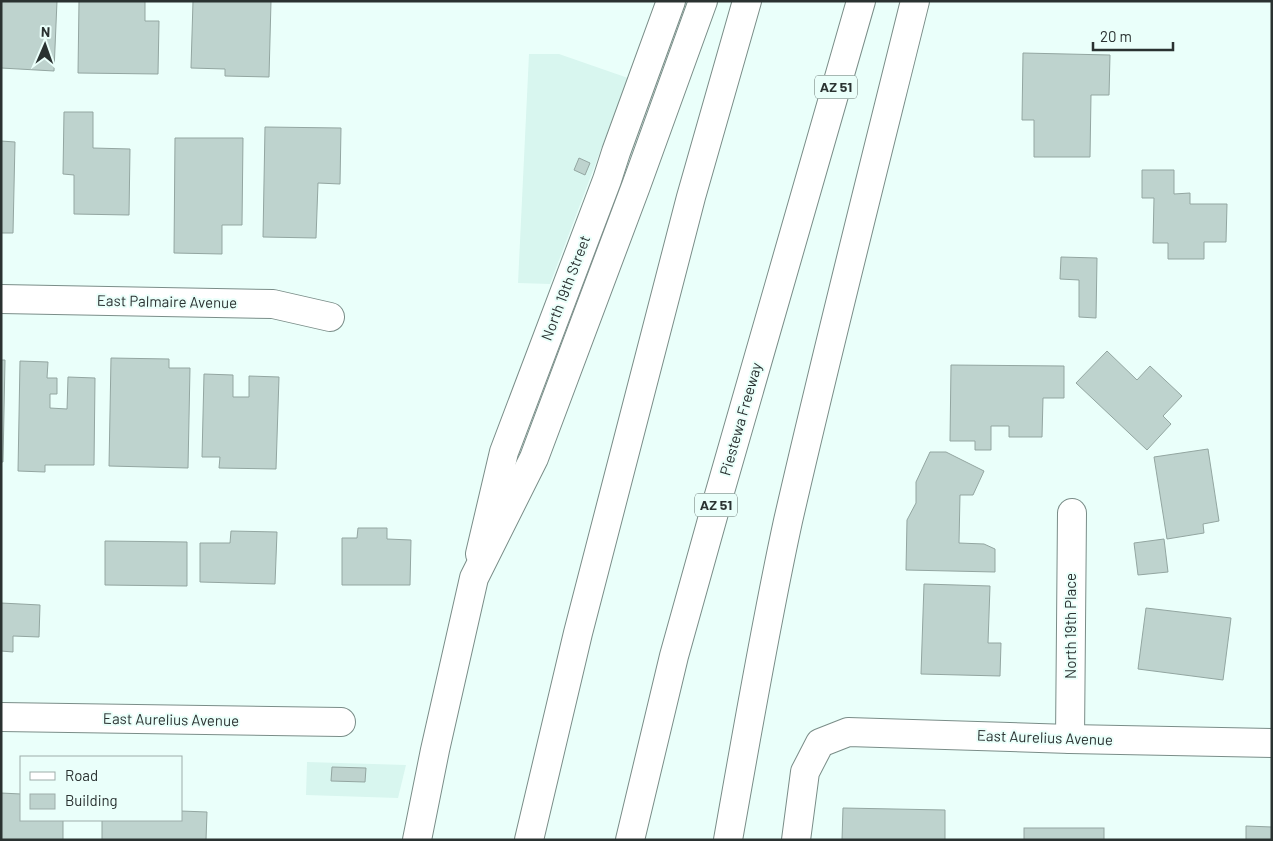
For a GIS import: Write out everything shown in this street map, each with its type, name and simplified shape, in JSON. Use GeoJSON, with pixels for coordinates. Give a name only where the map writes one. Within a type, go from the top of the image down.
{"type":"FeatureCollection","features":[{"type":"Feature","properties":{"kind":"main road","name":"North 19th Street"},"geometry":{"type":"LineString","coordinates":[[474,578],[504,452],[608,180],[616,152],[671,1]]}},
{"type":"Feature","properties":{"kind":"main road"},"geometry":{"type":"LineString","coordinates":[[417,840],[435,750],[474,578],[534,458],[703,1]]}},
{"type":"Feature","properties":{"kind":"main road"},"geometry":{"type":"LineString","coordinates":[[529,840],[578,633],[689,206],[747,1]]}},
{"type":"Feature","properties":{"kind":"main road","name":"Piestewa Freeway"},"geometry":{"type":"LineString","coordinates":[[630,840],[682,627],[861,1]]}},
{"type":"Feature","properties":{"kind":"main road"},"geometry":{"type":"LineString","coordinates":[[728,840],[758,668],[788,522],[870,179],[915,1]]}},
{"type":"Feature","properties":{"kind":"main road","name":"East Palmaire Avenue"},"geometry":{"type":"LineString","coordinates":[[1,299],[272,304],[330,317]]}},
{"type":"Feature","properties":{"kind":"main road","name":"North 19th Place"},"geometry":{"type":"LineString","coordinates":[[1070,739],[1072,513]]}},
{"type":"Feature","properties":{"kind":"main road","name":"East Aurelius Avenue"},"geometry":{"type":"LineString","coordinates":[[1,717],[341,722]]}},
{"type":"Feature","properties":{"kind":"main road","name":"East Aurelius Avenue"},"geometry":{"type":"LineString","coordinates":[[796,840],[805,772],[820,743],[848,732],[1272,743]]}},
{"type":"Feature","properties":{"kind":"shaded area"},"geometry":{"type":"Polygon","coordinates":[[[529,54],[559,54],[628,78],[550,284],[518,283],[529,54]]]}},
{"type":"Feature","properties":{"kind":"shaded area"},"geometry":{"type":"Polygon","coordinates":[[[307,762],[406,765],[398,798],[306,795],[307,762]]]}},
{"type":"Feature","properties":{"kind":"building"},"geometry":{"type":"Polygon","coordinates":[[[1,1],[57,1],[54,71],[1,68],[1,1]]]}},
{"type":"Feature","properties":{"kind":"building"},"geometry":{"type":"Polygon","coordinates":[[[79,1],[145,1],[145,21],[159,21],[158,74],[78,73],[79,1]]]}},
{"type":"Feature","properties":{"kind":"building"},"geometry":{"type":"Polygon","coordinates":[[[193,1],[271,1],[269,77],[225,76],[225,69],[191,68],[193,1]]]}},
{"type":"Feature","properties":{"kind":"building"},"geometry":{"type":"Polygon","coordinates":[[[1023,53],[1110,55],[1109,95],[1091,95],[1090,157],[1034,157],[1034,120],[1022,120],[1023,53]]]}},
{"type":"Feature","properties":{"kind":"building"},"geometry":{"type":"Polygon","coordinates":[[[64,112],[93,112],[93,148],[130,149],[129,215],[74,214],[74,175],[63,174],[64,112]]]}},
{"type":"Feature","properties":{"kind":"building"},"geometry":{"type":"Polygon","coordinates":[[[265,127],[341,128],[340,184],[318,183],[316,238],[263,237],[265,127]]]}},
{"type":"Feature","properties":{"kind":"building"},"geometry":{"type":"Polygon","coordinates":[[[175,138],[243,138],[242,225],[222,225],[222,254],[174,253],[175,138]]]}},
{"type":"Feature","properties":{"kind":"building"},"geometry":{"type":"Polygon","coordinates":[[[1,141],[15,142],[13,233],[1,233],[1,141]]]}},
{"type":"Feature","properties":{"kind":"building"},"geometry":{"type":"Polygon","coordinates":[[[579,158],[590,163],[585,175],[574,170],[579,158]]]}},
{"type":"Feature","properties":{"kind":"building"},"geometry":{"type":"Polygon","coordinates":[[[1142,170],[1174,170],[1174,194],[1190,193],[1190,204],[1227,204],[1226,242],[1204,242],[1204,259],[1168,259],[1168,243],[1153,243],[1154,198],[1142,198],[1142,170]]]}},
{"type":"Feature","properties":{"kind":"building"},"geometry":{"type":"Polygon","coordinates":[[[1061,257],[1097,258],[1096,318],[1079,317],[1079,280],[1060,279],[1061,257]]]}},
{"type":"Feature","properties":{"kind":"building"},"geometry":{"type":"Polygon","coordinates":[[[1107,351],[1137,380],[1150,366],[1182,396],[1163,416],[1171,424],[1147,450],[1076,383],[1107,351]]]}},
{"type":"Feature","properties":{"kind":"building"},"geometry":{"type":"Polygon","coordinates":[[[111,358],[169,359],[169,368],[190,368],[188,468],[109,466],[111,358]]]}},
{"type":"Feature","properties":{"kind":"building"},"geometry":{"type":"Polygon","coordinates":[[[1,360],[5,360],[3,462],[1,462],[1,360]]]}},
{"type":"Feature","properties":{"kind":"building"},"geometry":{"type":"Polygon","coordinates":[[[20,361],[48,362],[47,378],[57,378],[57,394],[50,394],[50,408],[67,409],[68,377],[95,378],[94,465],[45,465],[45,472],[18,471],[20,361]]]}},
{"type":"Feature","properties":{"kind":"building"},"geometry":{"type":"Polygon","coordinates":[[[951,365],[1064,366],[1064,398],[1043,398],[1042,437],[1009,437],[1009,426],[991,426],[991,450],[975,450],[975,441],[950,441],[951,365]]]}},
{"type":"Feature","properties":{"kind":"building"},"geometry":{"type":"Polygon","coordinates":[[[204,374],[233,375],[233,397],[249,397],[249,376],[279,377],[276,469],[219,468],[220,457],[202,457],[204,374]]]}},
{"type":"Feature","properties":{"kind":"building"},"geometry":{"type":"Polygon","coordinates":[[[1208,449],[1219,521],[1203,524],[1204,533],[1167,539],[1154,457],[1208,449]]]}},
{"type":"Feature","properties":{"kind":"building"},"geometry":{"type":"Polygon","coordinates":[[[930,452],[946,452],[984,471],[973,495],[960,495],[959,543],[984,544],[995,549],[995,572],[906,570],[907,520],[916,503],[916,482],[930,452]]]}},
{"type":"Feature","properties":{"kind":"building"},"geometry":{"type":"Polygon","coordinates":[[[358,528],[387,528],[387,539],[411,540],[410,585],[342,585],[342,538],[357,538],[358,528]]]}},
{"type":"Feature","properties":{"kind":"building"},"geometry":{"type":"Polygon","coordinates":[[[231,531],[277,532],[275,584],[200,582],[200,543],[230,543],[231,531]]]}},
{"type":"Feature","properties":{"kind":"building"},"geometry":{"type":"Polygon","coordinates":[[[1164,539],[1168,572],[1138,575],[1134,543],[1164,539]]]}},
{"type":"Feature","properties":{"kind":"building"},"geometry":{"type":"Polygon","coordinates":[[[105,541],[187,542],[187,586],[105,585],[105,541]]]}},
{"type":"Feature","properties":{"kind":"building"},"geometry":{"type":"Polygon","coordinates":[[[924,584],[990,586],[988,643],[1001,643],[1000,676],[921,674],[924,584]]]}},
{"type":"Feature","properties":{"kind":"building"},"geometry":{"type":"Polygon","coordinates":[[[1,603],[40,605],[39,637],[13,636],[13,652],[1,651],[1,603]]]}},
{"type":"Feature","properties":{"kind":"building"},"geometry":{"type":"Polygon","coordinates":[[[1146,608],[1231,618],[1223,680],[1138,669],[1146,608]]]}},
{"type":"Feature","properties":{"kind":"building"},"geometry":{"type":"Polygon","coordinates":[[[332,767],[366,768],[365,782],[331,781],[332,767]]]}},
{"type":"Feature","properties":{"kind":"building"},"geometry":{"type":"Polygon","coordinates":[[[1,793],[20,794],[20,821],[63,821],[63,840],[1,840],[1,793]]]}},
{"type":"Feature","properties":{"kind":"building"},"geometry":{"type":"Polygon","coordinates":[[[843,808],[945,810],[945,840],[842,840],[843,808]]]}},
{"type":"Feature","properties":{"kind":"building"},"geometry":{"type":"Polygon","coordinates":[[[182,811],[207,812],[206,840],[102,840],[102,821],[182,821],[182,811]]]}},
{"type":"Feature","properties":{"kind":"building"},"geometry":{"type":"Polygon","coordinates":[[[1246,826],[1272,827],[1272,840],[1246,840],[1246,826]]]}},
{"type":"Feature","properties":{"kind":"building"},"geometry":{"type":"Polygon","coordinates":[[[1024,828],[1104,828],[1104,840],[1024,840],[1024,828]]]}}]}
